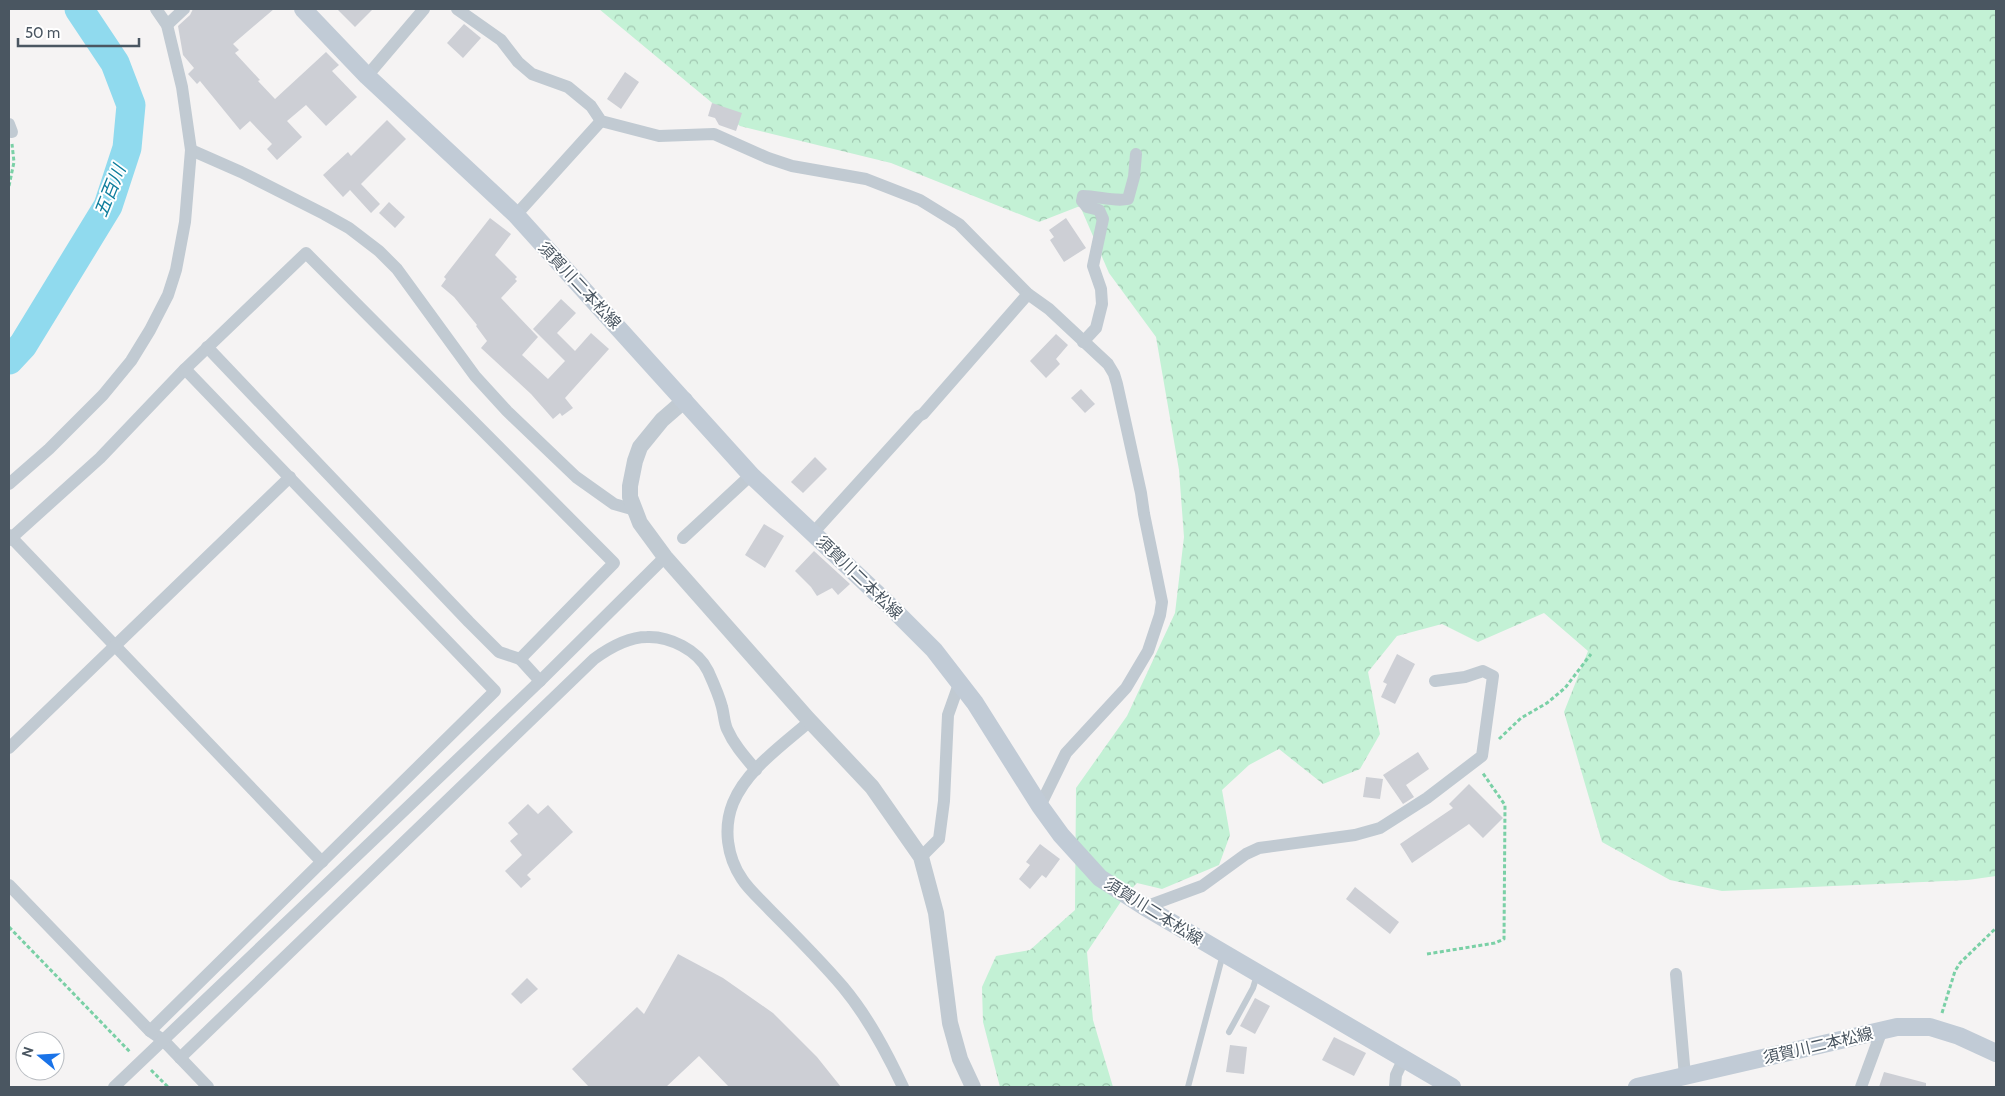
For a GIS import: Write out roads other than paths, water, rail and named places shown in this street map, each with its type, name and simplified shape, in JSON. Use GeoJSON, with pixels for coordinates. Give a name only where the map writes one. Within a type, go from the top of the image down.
{"type":"FeatureCollection","features":[{"type":"Feature","properties":{"kind":"main road","name":"須賀川二本松線"},"geometry":{"type":"LineString","coordinates":[[303,9],[367,76],[516,215],[751,475],[888,603],[927,643],[975,703],[1040,806],[1061,835],[1100,878],[1145,908],[1452,1087]]}},
{"type":"Feature","properties":{"kind":"main road","name":"須賀川二本松線"},"geometry":{"type":"LineString","coordinates":[[1637,1087],[1897,1026],[1930,1027],[1959,1036],[1996,1052]]}},
{"type":"Feature","properties":{"kind":"street"},"geometry":{"type":"LineString","coordinates":[[9,484],[49,450],[103,395],[131,361],[168,295],[176,270],[185,222],[191,150],[182,87],[167,26],[156,9]]}},
{"type":"Feature","properties":{"kind":"street"},"geometry":{"type":"LineString","coordinates":[[167,26],[184,9]]}},
{"type":"Feature","properties":{"kind":"street"},"geometry":{"type":"LineString","coordinates":[[367,76],[424,9]]}},
{"type":"Feature","properties":{"kind":"street"},"geometry":{"type":"LineString","coordinates":[[457,9],[501,40],[518,62],[532,74],[568,87],[590,106],[601,121],[659,136],[714,134],[768,158],[792,166],[866,179],[920,200],[958,224],[1028,294],[1049,309],[1108,364],[1116,379],[1141,492],[1162,602],[1160,615],[1148,651],[1126,688],[1066,754],[1040,806]]}},
{"type":"Feature","properties":{"kind":"street"},"geometry":{"type":"LineString","coordinates":[[516,215],[601,121]]}},
{"type":"Feature","properties":{"kind":"street"},"geometry":{"type":"LineString","coordinates":[[191,150],[241,172],[324,214],[349,228],[379,251],[397,269],[475,376],[507,411],[576,477],[614,504],[635,510]]}},
{"type":"Feature","properties":{"kind":"street"},"geometry":{"type":"LineString","coordinates":[[1083,342],[1096,328],[1102,304],[1101,289],[1093,266],[1103,219],[1100,210],[1087,207],[1082,201],[1083,196],[1120,200],[1128,199],[1134,177],[1136,154]]}},
{"type":"Feature","properties":{"kind":"street"},"geometry":{"type":"LineString","coordinates":[[322,862],[10,538],[100,458],[207,347],[306,253],[614,564],[520,659]]}},
{"type":"Feature","properties":{"kind":"street"},"geometry":{"type":"LineString","coordinates":[[813,532],[919,416],[923,414],[1028,294]]}},
{"type":"Feature","properties":{"kind":"street"},"geometry":{"type":"LineString","coordinates":[[207,347],[469,622],[500,652],[520,659],[540,680]]}},
{"type":"Feature","properties":{"kind":"street"},"geometry":{"type":"LineString","coordinates":[[150,1031],[495,691],[185,369]]}},
{"type":"Feature","properties":{"kind":"street"},"geometry":{"type":"LineString","coordinates":[[685,400],[662,420],[640,447],[630,486],[630,496],[640,524],[665,557],[810,721],[872,787],[921,857],[936,913],[950,1023],[960,1059],[973,1087]]}},
{"type":"Feature","properties":{"kind":"street"},"geometry":{"type":"LineString","coordinates":[[683,538],[751,475]]}},
{"type":"Feature","properties":{"kind":"street"},"geometry":{"type":"LineString","coordinates":[[9,748],[290,477]]}},
{"type":"Feature","properties":{"kind":"street"},"geometry":{"type":"LineString","coordinates":[[114,1087],[540,680],[665,557]]}},
{"type":"Feature","properties":{"kind":"street"},"geometry":{"type":"LineString","coordinates":[[180,1058],[594,659],[608,649],[621,643],[647,636],[676,643],[686,648],[707,669],[722,706],[726,727],[733,742],[756,770]]}},
{"type":"Feature","properties":{"kind":"street"},"geometry":{"type":"LineString","coordinates":[[1145,908],[1202,886],[1246,854],[1259,848],[1355,835],[1380,828],[1427,798],[1478,759],[1493,676],[1483,671],[1465,677],[1435,681]]}},
{"type":"Feature","properties":{"kind":"street"},"geometry":{"type":"LineString","coordinates":[[921,857],[939,839],[944,800],[948,715],[959,684]]}},
{"type":"Feature","properties":{"kind":"street"},"geometry":{"type":"LineString","coordinates":[[810,721],[745,780],[730,814],[729,847],[736,870],[742,881],[819,960],[858,1006],[882,1043],[903,1087]]}},
{"type":"Feature","properties":{"kind":"street"},"geometry":{"type":"LineString","coordinates":[[9,885],[150,1031],[163,1040],[208,1087]]}},
{"type":"Feature","properties":{"kind":"street"},"geometry":{"type":"LineString","coordinates":[[1676,974],[1685,1076]]}},
{"type":"Feature","properties":{"kind":"street"},"geometry":{"type":"LineString","coordinates":[[1861,1087],[1882,1030]]}},
{"type":"Feature","properties":{"kind":"street"},"geometry":{"type":"LineString","coordinates":[[1395,1087],[1396,1075],[1403,1060]]}},
{"type":"Feature","properties":{"kind":"lane"},"geometry":{"type":"LineString","coordinates":[[1188,1087],[1224,953]]}},
{"type":"Feature","properties":{"kind":"lane"},"geometry":{"type":"LineString","coordinates":[[1229,1032],[1258,973]]}},
{"type":"Feature","properties":{"kind":"waterway","name":"五百川"},"geometry":{"type":"LineString","coordinates":[[9,360],[23,345],[108,206],[127,148],[131,105],[115,63],[79,9]]}}]}
